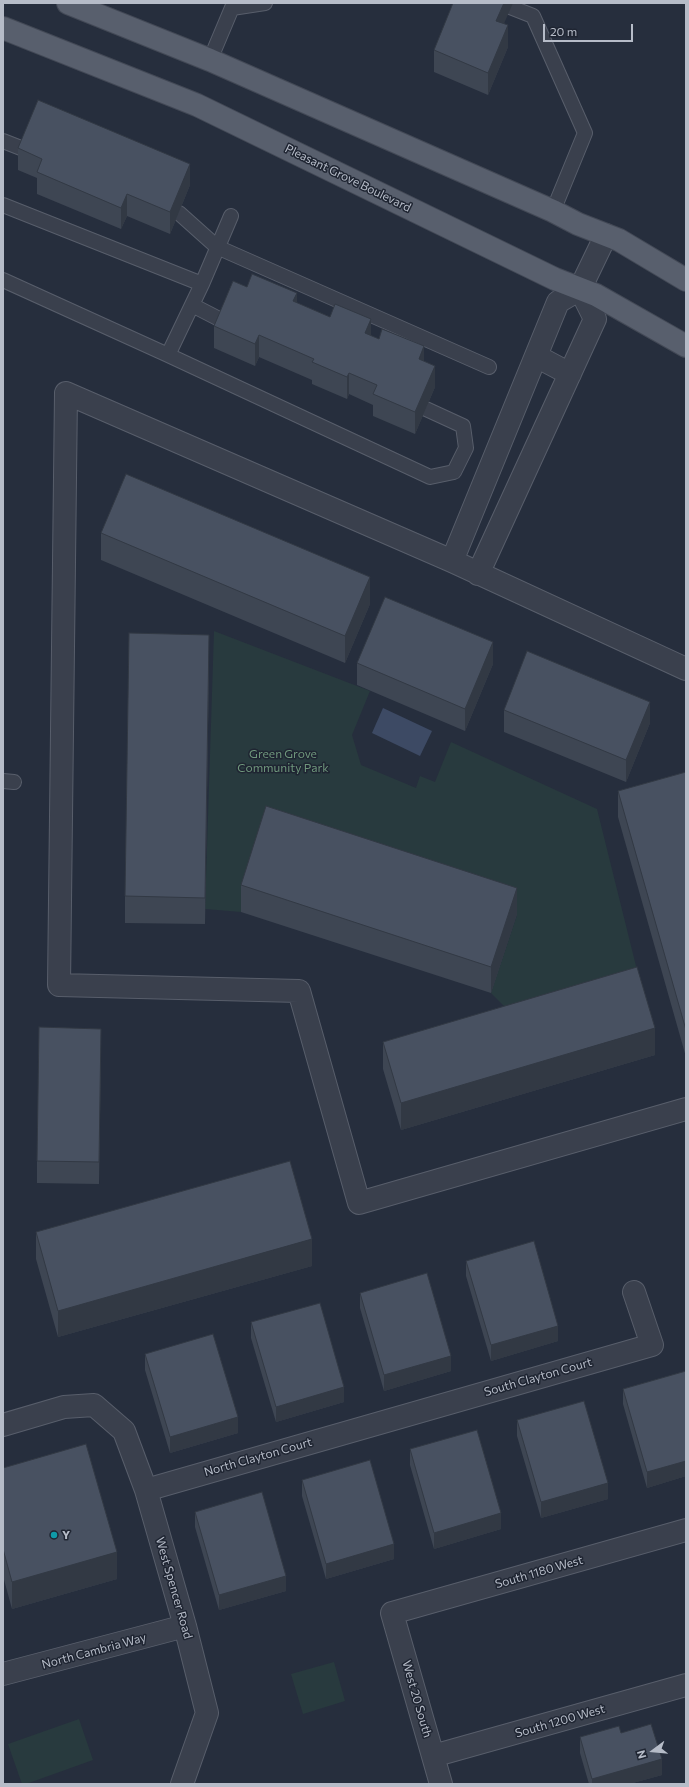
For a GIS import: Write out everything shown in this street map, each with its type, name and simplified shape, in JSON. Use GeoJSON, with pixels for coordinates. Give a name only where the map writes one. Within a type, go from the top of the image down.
{"type":"FeatureCollection","features":[{"type":"Feature","properties":{"kind":"main road"},"geometry":{"type":"LineString","coordinates":[[68,3],[210,60],[554,211],[578,224],[618,240],[686,280]]}},
{"type":"Feature","properties":{"kind":"main road","name":"Pleasant Grove Boulevard"},"geometry":{"type":"LineString","coordinates":[[3,28],[197,105],[556,279],[596,295],[686,346]]}},
{"type":"Feature","properties":{"kind":"street"},"geometry":{"type":"LineString","coordinates":[[452,561],[558,302],[580,289],[606,235]]}},
{"type":"Feature","properties":{"kind":"street"},"geometry":{"type":"LineString","coordinates":[[478,574],[595,319],[580,289]]}},
{"type":"Feature","properties":{"kind":"street"},"geometry":{"type":"LineString","coordinates":[[536,356],[570,374]]}},
{"type":"Feature","properties":{"kind":"street"},"geometry":{"type":"LineString","coordinates":[[686,669],[452,561],[66,393],[59,985],[299,991],[360,1203],[686,1109]]}},
{"type":"Feature","properties":{"kind":"street","name":"South Clayton Court"},"geometry":{"type":"LineString","coordinates":[[371,1425],[652,1344],[634,1292]]}},
{"type":"Feature","properties":{"kind":"street","name":"West Spencer Road"},"geometry":{"type":"LineString","coordinates":[[3,1425],[64,1407],[94,1405],[124,1431],[146,1490],[186,1626],[207,1713],[182,1784]]}},
{"type":"Feature","properties":{"kind":"street","name":"North Clayton Court"},"geometry":{"type":"LineString","coordinates":[[146,1490],[371,1425]]}},
{"type":"Feature","properties":{"kind":"street","name":"South 1180 West"},"geometry":{"type":"LineString","coordinates":[[392,1613],[686,1530]]}},
{"type":"Feature","properties":{"kind":"street","name":"West 20 South"},"geometry":{"type":"LineString","coordinates":[[392,1613],[441,1784]]}},
{"type":"Feature","properties":{"kind":"street","name":"North Cambria Way"},"geometry":{"type":"LineString","coordinates":[[3,1674],[186,1626]]}},
{"type":"Feature","properties":{"kind":"street","name":"South 1200 West"},"geometry":{"type":"LineString","coordinates":[[434,1756],[685,1690]]}},
{"type":"Feature","properties":{"kind":"lane"},"geometry":{"type":"LineString","coordinates":[[210,60],[233,6],[265,3]]}},
{"type":"Feature","properties":{"kind":"lane"},"geometry":{"type":"LineString","coordinates":[[500,3],[533,16],[585,133],[554,211]]}},
{"type":"Feature","properties":{"kind":"lane"},"geometry":{"type":"LineString","coordinates":[[3,141],[26,150]]}},
{"type":"Feature","properties":{"kind":"lane"},"geometry":{"type":"LineString","coordinates":[[3,206],[202,284]]}},
{"type":"Feature","properties":{"kind":"lane"},"geometry":{"type":"LineString","coordinates":[[178,213],[216,247],[489,367]]}},
{"type":"Feature","properties":{"kind":"lane"},"geometry":{"type":"LineString","coordinates":[[168,355],[202,284],[216,247],[231,216]]}},
{"type":"Feature","properties":{"kind":"lane"},"geometry":{"type":"LineString","coordinates":[[3,280],[430,477],[454,472],[466,448],[463,426],[426,409]]}},
{"type":"Feature","properties":{"kind":"lane"},"geometry":{"type":"LineString","coordinates":[[192,305],[225,322]]}},
{"type":"Feature","properties":{"kind":"green space","name":"Green Grove Community Park"},"geometry":{"type":"Polygon","coordinates":[[[214,631],[370,691],[352,735],[361,765],[416,788],[420,776],[435,782],[451,742],[597,809],[638,974],[511,1013],[491,993],[517,915],[266,833],[241,912],[205,909],[214,631]]]}},
{"type":"Feature","properties":{"kind":"green space"},"geometry":{"type":"Polygon","coordinates":[[[334,1662],[345,1701],[303,1714],[291,1674],[334,1662]]]}},
{"type":"Feature","properties":{"kind":"green space"},"geometry":{"type":"Polygon","coordinates":[[[79,1719],[93,1760],[26,1784],[22,1784],[8,1744],[79,1719]]]}},
{"type":"Feature","properties":{"kind":"water"},"geometry":{"type":"Polygon","coordinates":[[[383,708],[432,731],[420,756],[372,733],[383,708]]]}},
{"type":"Feature","properties":{"kind":"building"},"geometry":{"type":"Polygon","coordinates":[[[453,3],[504,3],[496,21],[508,25],[488,73],[434,50],[453,3]]]}},
{"type":"Feature","properties":{"kind":"building"},"geometry":{"type":"Polygon","coordinates":[[[38,100],[190,164],[170,212],[127,194],[121,208],[37,172],[42,159],[18,148],[38,100]]]}},
{"type":"Feature","properties":{"kind":"building"},"geometry":{"type":"Polygon","coordinates":[[[252,274],[297,293],[293,301],[330,317],[335,304],[371,319],[365,333],[379,339],[382,329],[424,346],[419,359],[435,366],[415,412],[373,394],[377,385],[349,373],[347,377],[312,362],[314,359],[259,335],[255,344],[214,326],[233,281],[247,287],[252,274]]]}},
{"type":"Feature","properties":{"kind":"building"},"geometry":{"type":"Polygon","coordinates":[[[126,474],[370,577],[345,636],[101,533],[126,474]]]}},
{"type":"Feature","properties":{"kind":"building"},"geometry":{"type":"Polygon","coordinates":[[[385,597],[493,642],[465,709],[357,663],[385,597]]]}},
{"type":"Feature","properties":{"kind":"building"},"geometry":{"type":"Polygon","coordinates":[[[129,633],[209,635],[205,898],[125,896],[129,633]]]}},
{"type":"Feature","properties":{"kind":"building"},"geometry":{"type":"Polygon","coordinates":[[[527,651],[650,702],[626,760],[504,710],[527,651]]]}},
{"type":"Feature","properties":{"kind":"building"},"geometry":{"type":"Polygon","coordinates":[[[686,772],[686,1030],[618,791],[686,772]]]}},
{"type":"Feature","properties":{"kind":"building"},"geometry":{"type":"Polygon","coordinates":[[[266,806],[517,888],[491,967],[241,885],[266,806]]]}},
{"type":"Feature","properties":{"kind":"building"},"geometry":{"type":"Polygon","coordinates":[[[637,967],[655,1028],[401,1103],[383,1042],[637,967]]]}},
{"type":"Feature","properties":{"kind":"building"},"geometry":{"type":"Polygon","coordinates":[[[39,1027],[101,1029],[99,1162],[37,1161],[39,1027]]]}},
{"type":"Feature","properties":{"kind":"building"},"geometry":{"type":"Polygon","coordinates":[[[290,1161],[312,1239],[58,1311],[36,1232],[290,1161]]]}},
{"type":"Feature","properties":{"kind":"building"},"geometry":{"type":"Polygon","coordinates":[[[534,1241],[558,1326],[491,1345],[466,1261],[534,1241]]]}},
{"type":"Feature","properties":{"kind":"building"},"geometry":{"type":"Polygon","coordinates":[[[427,1273],[451,1356],[384,1375],[360,1293],[427,1273]]]}},
{"type":"Feature","properties":{"kind":"building"},"geometry":{"type":"Polygon","coordinates":[[[320,1303],[344,1387],[276,1407],[251,1322],[320,1303]]]}},
{"type":"Feature","properties":{"kind":"building"},"geometry":{"type":"Polygon","coordinates":[[[213,1334],[238,1417],[170,1437],[145,1354],[213,1334]]]}},
{"type":"Feature","properties":{"kind":"building"},"geometry":{"type":"Polygon","coordinates":[[[686,1371],[686,1461],[647,1472],[623,1389],[686,1371]]]}},
{"type":"Feature","properties":{"kind":"building"},"geometry":{"type":"Polygon","coordinates":[[[584,1401],[608,1483],[541,1502],[517,1420],[584,1401]]]}},
{"type":"Feature","properties":{"kind":"building"},"geometry":{"type":"Polygon","coordinates":[[[477,1430],[501,1513],[434,1533],[410,1449],[477,1430]]]}},
{"type":"Feature","properties":{"kind":"building","name":"Y"},"geometry":{"type":"Polygon","coordinates":[[[86,1444],[117,1552],[12,1582],[3,1549],[3,1468],[86,1444]]]}},
{"type":"Feature","properties":{"kind":"building"},"geometry":{"type":"Polygon","coordinates":[[[370,1460],[394,1544],[326,1564],[302,1480],[370,1460]]]}},
{"type":"Feature","properties":{"kind":"building"},"geometry":{"type":"Polygon","coordinates":[[[262,1492],[286,1576],[219,1595],[195,1512],[262,1492]]]}},
{"type":"Feature","properties":{"kind":"building"},"geometry":{"type":"Polygon","coordinates":[[[651,1724],[662,1759],[592,1779],[580,1737],[619,1726],[621,1733],[651,1724]]]}},
{"type":"Feature","properties":{"kind":"place","name":"Y"},"geometry":{"type":"Point","coordinates":[54,1535]}}]}
